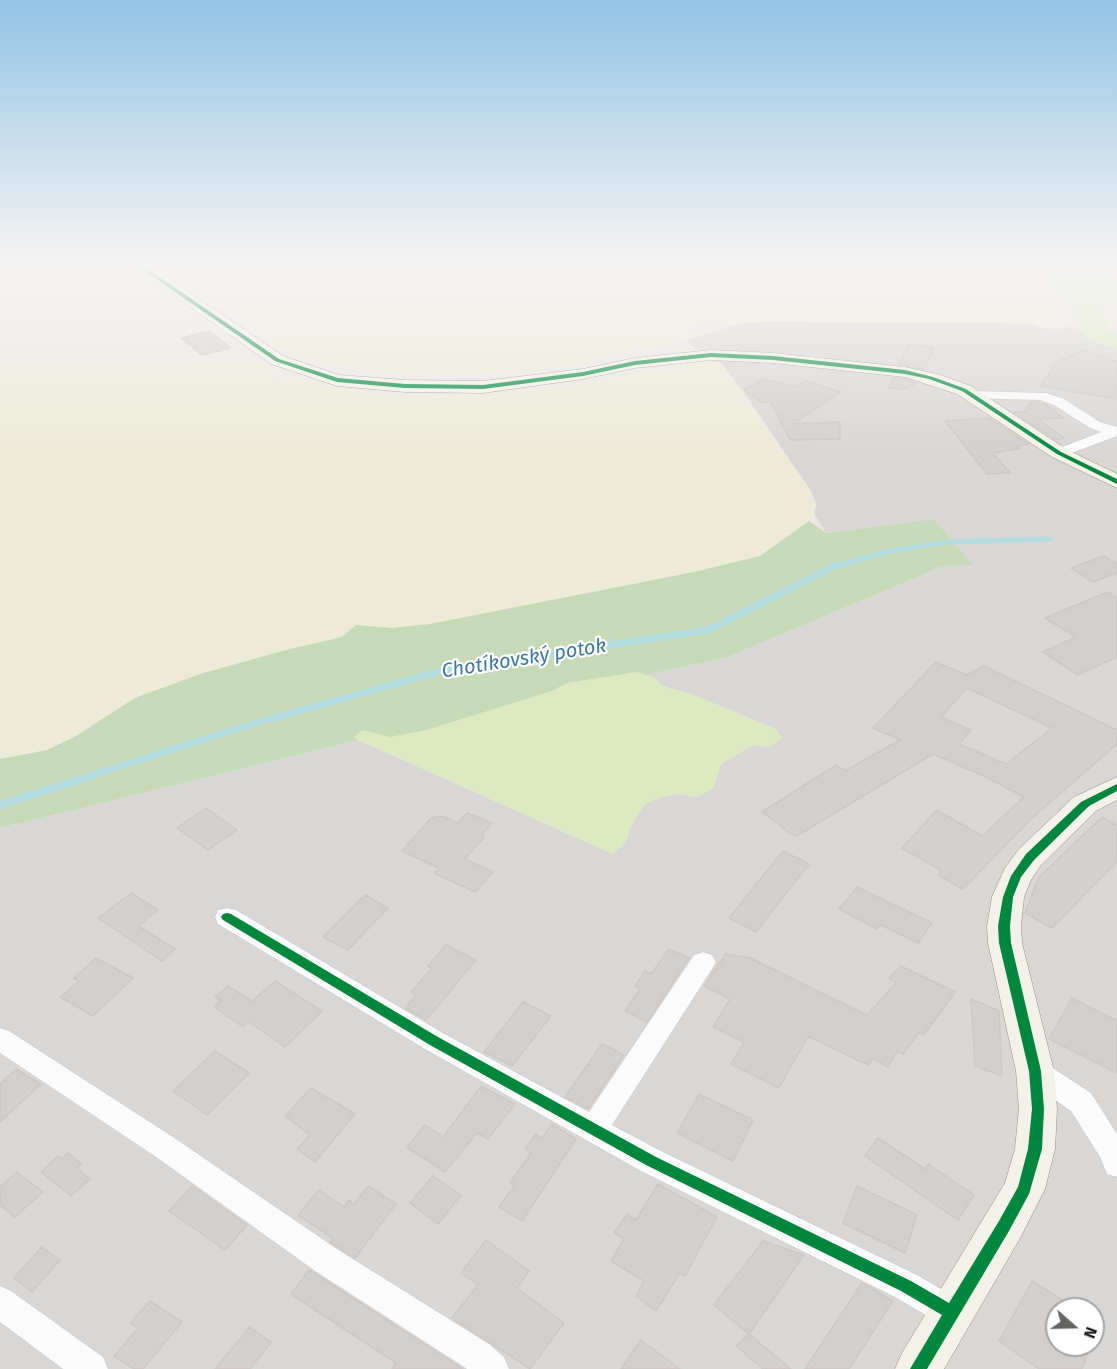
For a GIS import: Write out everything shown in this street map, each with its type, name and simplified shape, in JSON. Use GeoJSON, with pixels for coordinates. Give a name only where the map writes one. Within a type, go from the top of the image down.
{"type":"FeatureCollection","features":[{"type":"Feature","properties":{"kind":"street"},"geometry":{"type":"LineString","coordinates":[[229,327],[277,360],[337,380],[405,386],[483,387],[688,356],[738,355],[905,372],[942,381],[972,395],[1059,453],[1117,482]]}},
{"type":"Feature","properties":{"kind":"street"},"geometry":{"type":"LineString","coordinates":[[972,395],[1041,396],[1059,402],[1095,425],[1116,431]]}},
{"type":"Feature","properties":{"kind":"street"},"geometry":{"type":"LineString","coordinates":[[1059,453],[1116,431]]}},
{"type":"Feature","properties":{"kind":"street"},"geometry":{"type":"LineString","coordinates":[[918,1369],[1005,1226],[1024,1189],[1036,1139],[1038,1109],[1035,1071],[1005,943],[1004,926],[1008,897],[1016,876],[1030,857],[1085,804],[1117,787]]}},
{"type":"Feature","properties":{"kind":"street"},"geometry":{"type":"LineString","coordinates":[[227,917],[434,1041],[651,1161],[906,1286],[952,1313]]}},
{"type":"Feature","properties":{"kind":"street"},"geometry":{"type":"LineString","coordinates":[[594,1129],[703,962]]}},
{"type":"Feature","properties":{"kind":"street"},"geometry":{"type":"LineString","coordinates":[[0,1039],[166,1148],[326,1260],[477,1356],[492,1369]]}},
{"type":"Feature","properties":{"kind":"street"},"geometry":{"type":"LineString","coordinates":[[1035,1071],[1081,1102],[1112,1151],[1117,1164]]}},
{"type":"Feature","properties":{"kind":"street"},"geometry":{"type":"LineString","coordinates":[[0,1302],[92,1369]]}},
{"type":"Feature","properties":{"kind":"shaded area"},"geometry":{"type":"Polygon","coordinates":[[[245,327],[693,327],[687,338],[674,343],[566,366],[471,376],[391,374],[316,362],[276,347],[245,327]]]}},
{"type":"Feature","properties":{"kind":"shaded area"},"geometry":{"type":"Polygon","coordinates":[[[730,327],[1045,327],[1056,329],[1064,327],[1080,329],[1090,340],[1117,349],[1117,1369],[0,1369],[0,828],[358,740],[613,854],[626,841],[631,826],[645,804],[658,798],[678,794],[697,797],[713,788],[721,764],[753,745],[769,747],[782,738],[776,729],[691,694],[662,686],[656,679],[645,675],[728,657],[941,567],[972,565],[934,519],[826,533],[814,514],[816,504],[811,491],[745,394],[722,364],[712,361],[686,341],[730,327]]]}},
{"type":"Feature","properties":{"kind":"shaded area"},"geometry":{"type":"Polygon","coordinates":[[[1038,327],[1061,327],[1056,329],[1038,327]]]}},
{"type":"Feature","properties":{"kind":"shaded area"},"geometry":{"type":"Polygon","coordinates":[[[707,360],[722,364],[811,491],[816,504],[814,514],[809,521],[760,556],[694,572],[430,624],[392,628],[356,625],[342,637],[200,674],[135,698],[76,736],[47,750],[0,759],[0,363],[266,362],[273,381],[287,376],[359,392],[420,396],[513,392],[584,384],[707,360]]]}},
{"type":"Feature","properties":{"kind":"green space"},"geometry":{"type":"Polygon","coordinates":[[[1079,327],[1108,327],[1109,331],[1117,332],[1117,349],[1085,337],[1079,327]]]}},
{"type":"Feature","properties":{"kind":"green space"},"geometry":{"type":"Polygon","coordinates":[[[934,519],[973,565],[941,567],[728,657],[645,675],[637,672],[567,683],[552,691],[426,730],[390,737],[363,730],[354,737],[358,740],[0,828],[0,759],[47,750],[76,736],[135,698],[200,674],[342,637],[356,625],[392,628],[430,624],[694,572],[760,556],[809,521],[826,533],[934,519]]]}},
{"type":"Feature","properties":{"kind":"green space"},"geometry":{"type":"Polygon","coordinates":[[[637,671],[656,679],[662,686],[691,694],[776,729],[782,738],[769,747],[753,745],[721,764],[713,788],[697,797],[678,794],[658,798],[645,804],[631,826],[626,841],[613,854],[354,738],[363,730],[454,720],[552,691],[567,683],[637,671]]]}},
{"type":"Feature","properties":{"kind":"building"},"geometry":{"type":"Polygon","coordinates":[[[209,331],[231,348],[202,355],[181,338],[209,331]]]}},
{"type":"Feature","properties":{"kind":"building"},"geometry":{"type":"Polygon","coordinates":[[[909,344],[934,348],[924,369],[899,364],[909,344]]]}},
{"type":"Feature","properties":{"kind":"building"},"geometry":{"type":"Polygon","coordinates":[[[1085,350],[1117,362],[1117,399],[1041,386],[1056,362],[1085,350]]]}},
{"type":"Feature","properties":{"kind":"building"},"geometry":{"type":"Polygon","coordinates":[[[893,378],[917,383],[905,389],[888,388],[893,378]]]}},
{"type":"Feature","properties":{"kind":"building"},"geometry":{"type":"Polygon","coordinates":[[[763,379],[796,387],[806,381],[841,392],[793,424],[840,422],[840,439],[790,440],[770,401],[762,403],[744,390],[763,379]]]}},
{"type":"Feature","properties":{"kind":"building"},"geometry":{"type":"Polygon","coordinates":[[[1031,402],[1048,405],[1063,418],[1038,419],[1064,438],[1056,440],[1014,412],[1025,412],[1031,402]]]}},
{"type":"Feature","properties":{"kind":"building"},"geometry":{"type":"Polygon","coordinates":[[[989,418],[1029,444],[993,453],[1010,473],[987,474],[945,421],[989,418]]]}},
{"type":"Feature","properties":{"kind":"building"},"geometry":{"type":"Polygon","coordinates":[[[1104,556],[1117,564],[1117,573],[1093,582],[1071,568],[1104,556]]]}},
{"type":"Feature","properties":{"kind":"building"},"geometry":{"type":"Polygon","coordinates":[[[1108,592],[1117,598],[1117,657],[1078,675],[1043,652],[1076,637],[1045,618],[1108,592]]]}},
{"type":"Feature","properties":{"kind":"building"},"geometry":{"type":"Polygon","coordinates":[[[936,662],[966,675],[984,666],[1117,730],[1117,744],[1030,820],[963,889],[938,875],[942,871],[902,848],[937,810],[982,836],[1024,797],[986,777],[933,754],[795,837],[762,812],[836,765],[845,771],[900,740],[873,728],[936,662]],[[967,688],[941,717],[971,730],[959,744],[1006,764],[1052,728],[967,688]]]}},
{"type":"Feature","properties":{"kind":"building"},"geometry":{"type":"Polygon","coordinates":[[[206,808],[237,830],[208,850],[177,828],[206,808]]]}},
{"type":"Feature","properties":{"kind":"building"},"geometry":{"type":"Polygon","coordinates":[[[467,813],[492,823],[483,833],[484,837],[465,859],[493,872],[475,892],[434,873],[439,868],[402,851],[431,818],[442,816],[458,823],[467,813]]]}},
{"type":"Feature","properties":{"kind":"building"},"geometry":{"type":"Polygon","coordinates":[[[1102,817],[1117,826],[1117,862],[1052,928],[1025,913],[1039,877],[1102,817]]]}},
{"type":"Feature","properties":{"kind":"building"},"geometry":{"type":"Polygon","coordinates":[[[783,851],[809,864],[756,932],[729,918],[783,851]]]}},
{"type":"Feature","properties":{"kind":"building"},"geometry":{"type":"Polygon","coordinates":[[[857,887],[932,923],[918,943],[881,925],[877,929],[839,909],[857,887]]]}},
{"type":"Feature","properties":{"kind":"building"},"geometry":{"type":"Polygon","coordinates":[[[131,893],[158,910],[138,926],[175,949],[162,961],[98,918],[131,893]]]}},
{"type":"Feature","properties":{"kind":"building"},"geometry":{"type":"Polygon","coordinates":[[[365,895],[388,908],[348,950],[323,937],[365,895]]]}},
{"type":"Feature","properties":{"kind":"building"},"geometry":{"type":"Polygon","coordinates":[[[446,945],[476,960],[426,1020],[405,1008],[416,995],[411,992],[432,968],[428,966],[446,945]]]}},
{"type":"Feature","properties":{"kind":"building"},"geometry":{"type":"Polygon","coordinates":[[[669,949],[689,958],[647,1022],[625,1011],[640,989],[635,986],[645,971],[651,974],[669,949]]]}},
{"type":"Feature","properties":{"kind":"building"},"geometry":{"type":"Polygon","coordinates":[[[726,954],[750,958],[867,1015],[896,983],[889,978],[901,966],[955,992],[924,1035],[919,1032],[903,1054],[898,1051],[887,1067],[873,1058],[868,1065],[808,1036],[779,1088],[731,1064],[744,1042],[713,1027],[730,999],[704,986],[726,954]]]}},
{"type":"Feature","properties":{"kind":"building"},"geometry":{"type":"Polygon","coordinates":[[[96,958],[133,978],[93,1016],[60,997],[79,981],[74,978],[96,958]]]}},
{"type":"Feature","properties":{"kind":"building"},"geometry":{"type":"Polygon","coordinates":[[[275,981],[322,1011],[285,1047],[249,1022],[243,1027],[215,1008],[220,1000],[215,997],[228,986],[252,1001],[275,981]]]}},
{"type":"Feature","properties":{"kind":"building"},"geometry":{"type":"Polygon","coordinates":[[[1072,998],[1117,1021],[1117,1073],[1049,1039],[1072,998]]]}},
{"type":"Feature","properties":{"kind":"building"},"geometry":{"type":"Polygon","coordinates":[[[971,999],[999,1011],[1002,1076],[975,1066],[971,999]]]}},
{"type":"Feature","properties":{"kind":"building"},"geometry":{"type":"Polygon","coordinates":[[[523,1002],[551,1016],[512,1066],[484,1052],[523,1002]]]}},
{"type":"Feature","properties":{"kind":"building"},"geometry":{"type":"Polygon","coordinates":[[[602,1044],[624,1055],[588,1109],[565,1097],[602,1044]]]}},
{"type":"Feature","properties":{"kind":"building"},"geometry":{"type":"Polygon","coordinates":[[[215,1051],[249,1073],[207,1115],[173,1091],[215,1051]]]}},
{"type":"Feature","properties":{"kind":"building"},"geometry":{"type":"Polygon","coordinates":[[[16,1069],[41,1084],[0,1122],[0,1084],[16,1069]]]}},
{"type":"Feature","properties":{"kind":"building"},"geometry":{"type":"Polygon","coordinates":[[[481,1086],[515,1104],[488,1139],[477,1133],[445,1172],[407,1147],[425,1125],[443,1137],[481,1086]]]}},
{"type":"Feature","properties":{"kind":"building"},"geometry":{"type":"Polygon","coordinates":[[[311,1088],[355,1114],[315,1162],[297,1149],[310,1135],[285,1116],[311,1088]]]}},
{"type":"Feature","properties":{"kind":"building"},"geometry":{"type":"Polygon","coordinates":[[[699,1094],[753,1120],[733,1161],[677,1133],[699,1094]]]}},
{"type":"Feature","properties":{"kind":"building"},"geometry":{"type":"Polygon","coordinates":[[[552,1124],[576,1139],[522,1221],[499,1207],[515,1185],[510,1183],[531,1153],[525,1149],[536,1134],[542,1138],[552,1124]]]}},
{"type":"Feature","properties":{"kind":"building"},"geometry":{"type":"Polygon","coordinates":[[[878,1138],[925,1169],[928,1164],[974,1195],[958,1220],[865,1156],[878,1138]]]}},
{"type":"Feature","properties":{"kind":"building"},"geometry":{"type":"Polygon","coordinates":[[[68,1153],[81,1164],[77,1168],[90,1179],[71,1196],[41,1172],[58,1156],[62,1159],[68,1153]]]}},
{"type":"Feature","properties":{"kind":"building"},"geometry":{"type":"Polygon","coordinates":[[[17,1172],[43,1192],[15,1217],[0,1205],[0,1187],[17,1172]]]}},
{"type":"Feature","properties":{"kind":"building"},"geometry":{"type":"Polygon","coordinates":[[[433,1176],[461,1195],[438,1224],[410,1203],[433,1176]]]}},
{"type":"Feature","properties":{"kind":"building"},"geometry":{"type":"Polygon","coordinates":[[[658,1184],[717,1217],[685,1276],[680,1273],[656,1311],[636,1296],[644,1281],[611,1261],[624,1239],[614,1233],[627,1214],[636,1220],[658,1184]]]}},
{"type":"Feature","properties":{"kind":"building"},"geometry":{"type":"Polygon","coordinates":[[[192,1186],[247,1225],[225,1250],[169,1211],[192,1186]]]}},
{"type":"Feature","properties":{"kind":"building"},"geometry":{"type":"Polygon","coordinates":[[[368,1186],[396,1204],[355,1258],[330,1242],[333,1238],[298,1215],[319,1190],[344,1207],[349,1200],[354,1204],[368,1186]]]}},
{"type":"Feature","properties":{"kind":"building"},"geometry":{"type":"Polygon","coordinates":[[[857,1186],[917,1215],[905,1253],[843,1223],[857,1186]]]}},
{"type":"Feature","properties":{"kind":"building"},"geometry":{"type":"Polygon","coordinates":[[[486,1240],[529,1271],[517,1288],[564,1323],[530,1369],[452,1318],[478,1285],[461,1273],[486,1240]]]}},
{"type":"Feature","properties":{"kind":"building"},"geometry":{"type":"Polygon","coordinates":[[[763,1241],[804,1255],[749,1334],[714,1305],[763,1241]]]}},
{"type":"Feature","properties":{"kind":"building"},"geometry":{"type":"Polygon","coordinates":[[[42,1247],[60,1260],[32,1292],[14,1278],[42,1247]]]}},
{"type":"Feature","properties":{"kind":"building"},"geometry":{"type":"Polygon","coordinates":[[[309,1270],[463,1369],[392,1369],[396,1363],[291,1294],[309,1270]]]}},
{"type":"Feature","properties":{"kind":"building"},"geometry":{"type":"Polygon","coordinates":[[[1032,1281],[1058,1297],[1045,1297],[1045,1357],[1086,1357],[1082,1369],[1039,1369],[999,1341],[1032,1281]]]}},
{"type":"Feature","properties":{"kind":"building"},"geometry":{"type":"Polygon","coordinates":[[[862,1283],[893,1301],[849,1369],[805,1369],[862,1283]]]}},
{"type":"Feature","properties":{"kind":"building"},"geometry":{"type":"Polygon","coordinates":[[[150,1301],[182,1322],[143,1369],[134,1369],[114,1356],[138,1328],[130,1323],[150,1301]]]}},
{"type":"Feature","properties":{"kind":"building"},"geometry":{"type":"Polygon","coordinates":[[[250,1327],[271,1342],[250,1369],[215,1369],[250,1327]]]}},
{"type":"Feature","properties":{"kind":"building"},"geometry":{"type":"Polygon","coordinates":[[[749,1334],[791,1369],[763,1369],[736,1346],[749,1334]]]}},
{"type":"Feature","properties":{"kind":"building"},"geometry":{"type":"Polygon","coordinates":[[[641,1340],[680,1369],[621,1369],[641,1340]]]}},
{"type":"Feature","properties":{"kind":"waterway","name":"Chotíkovský potok"},"geometry":{"type":"LineString","coordinates":[[833,567],[890,551],[947,542],[1050,539]]}},
{"type":"Feature","properties":{"kind":"waterway","name":"Chotíkovský potok"},"geometry":{"type":"LineString","coordinates":[[86,777],[242,727],[444,670],[708,630],[836,565]]}},
{"type":"Feature","properties":{"kind":"waterway","name":"Chotíkovský potok"},"geometry":{"type":"LineString","coordinates":[[0,805],[91,776]]}},
{"type":"Feature","properties":{"kind":"cycle path"},"geometry":{"type":"LineString","coordinates":[[229,327],[277,360],[337,380],[405,386],[483,387],[583,374],[635,363],[711,355],[773,358],[905,372],[931,378],[964,390],[1059,453],[1117,482]]}},
{"type":"Feature","properties":{"kind":"cycle path"},"geometry":{"type":"LineString","coordinates":[[918,1369],[1024,1189],[1035,1149],[1038,1109],[1035,1071],[1005,943],[1004,926],[1008,897],[1016,876],[1030,857],[1085,804],[1117,787]]}},
{"type":"Feature","properties":{"kind":"cycle path"},"geometry":{"type":"LineString","coordinates":[[227,917],[434,1041],[651,1161],[906,1286],[952,1313]]}}]}
